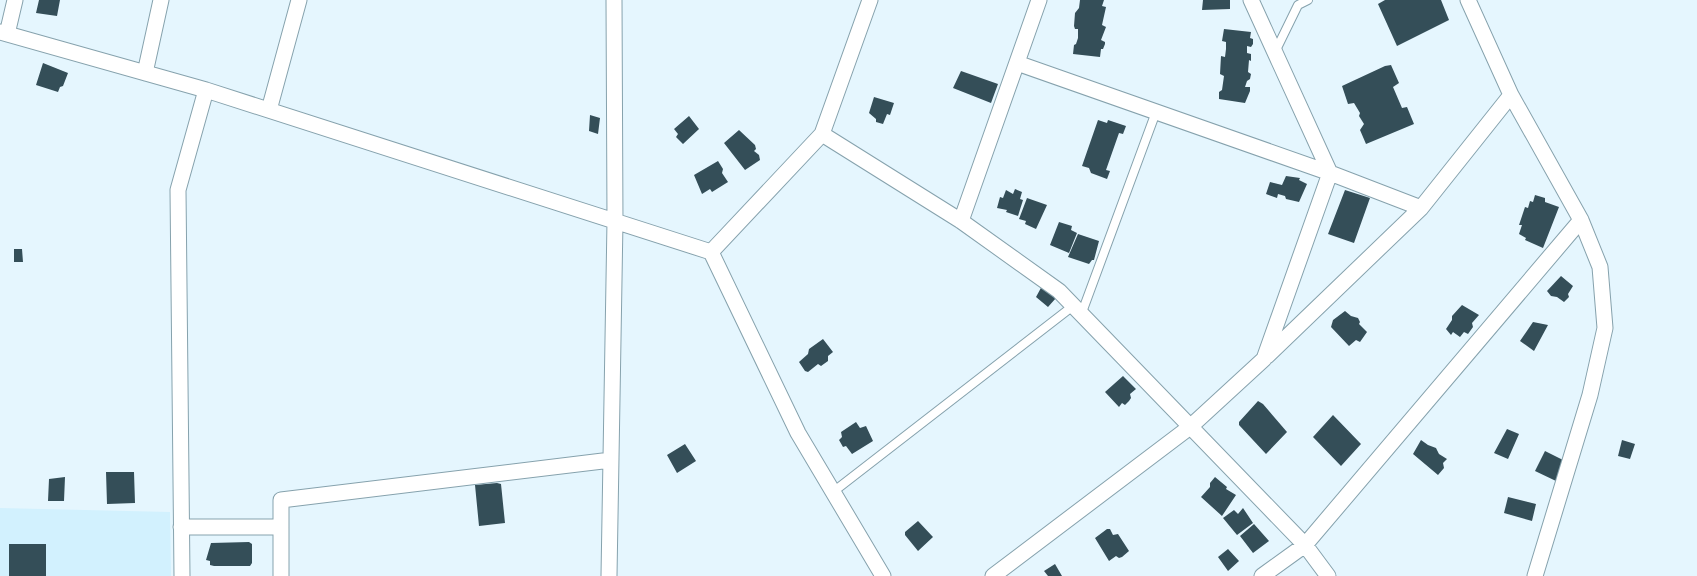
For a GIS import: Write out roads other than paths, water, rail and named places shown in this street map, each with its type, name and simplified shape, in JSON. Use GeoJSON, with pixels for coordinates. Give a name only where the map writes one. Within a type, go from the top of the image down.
{"type":"FeatureCollection","features":[{"type":"Feature","properties":{"kind":"street"},"geometry":{"type":"LineString","coordinates":[[15,0],[4,33],[206,90],[711,252],[798,433],[883,576]]}},
{"type":"Feature","properties":{"kind":"street"},"geometry":{"type":"LineString","coordinates":[[145,72],[161,0]]}},
{"type":"Feature","properties":{"kind":"street"},"geometry":{"type":"LineString","coordinates":[[269,110],[299,0]]}},
{"type":"Feature","properties":{"kind":"street"},"geometry":{"type":"LineString","coordinates":[[609,576],[615,221],[614,0]]}},
{"type":"Feature","properties":{"kind":"street"},"geometry":{"type":"LineString","coordinates":[[711,252],[822,134],[870,0]]}},
{"type":"Feature","properties":{"kind":"street"},"geometry":{"type":"LineString","coordinates":[[961,221],[1039,0]]}},
{"type":"Feature","properties":{"kind":"street"},"geometry":{"type":"LineString","coordinates":[[1251,0],[1330,174],[1264,358]]}},
{"type":"Feature","properties":{"kind":"street"},"geometry":{"type":"LineString","coordinates":[[1468,0],[1511,95],[1581,220],[1600,267],[1605,328],[1590,395],[1535,576]]}},
{"type":"Feature","properties":{"kind":"street"},"geometry":{"type":"LineString","coordinates":[[1017,63],[1421,208]]}},
{"type":"Feature","properties":{"kind":"street"},"geometry":{"type":"LineString","coordinates":[[182,576],[178,190],[206,90]]}},
{"type":"Feature","properties":{"kind":"street"},"geometry":{"type":"LineString","coordinates":[[993,576],[1190,427],[1421,208],[1511,95]]}},
{"type":"Feature","properties":{"kind":"street"},"geometry":{"type":"LineString","coordinates":[[822,134],[961,221],[1059,291],[1305,545],[1328,576]]}},
{"type":"Feature","properties":{"kind":"street"},"geometry":{"type":"LineString","coordinates":[[1262,576],[1305,545],[1581,220]]}},
{"type":"Feature","properties":{"kind":"street"},"geometry":{"type":"LineString","coordinates":[[281,576],[281,500],[611,460]]}},
{"type":"Feature","properties":{"kind":"street"},"geometry":{"type":"LineString","coordinates":[[181,527],[281,527]]}},
{"type":"Feature","properties":{"kind":"lane"},"geometry":{"type":"LineString","coordinates":[[1275,52],[1298,5],[1308,0]]}},
{"type":"Feature","properties":{"kind":"lane"},"geometry":{"type":"LineString","coordinates":[[833,492],[1077,310],[1156,112]]}}]}
